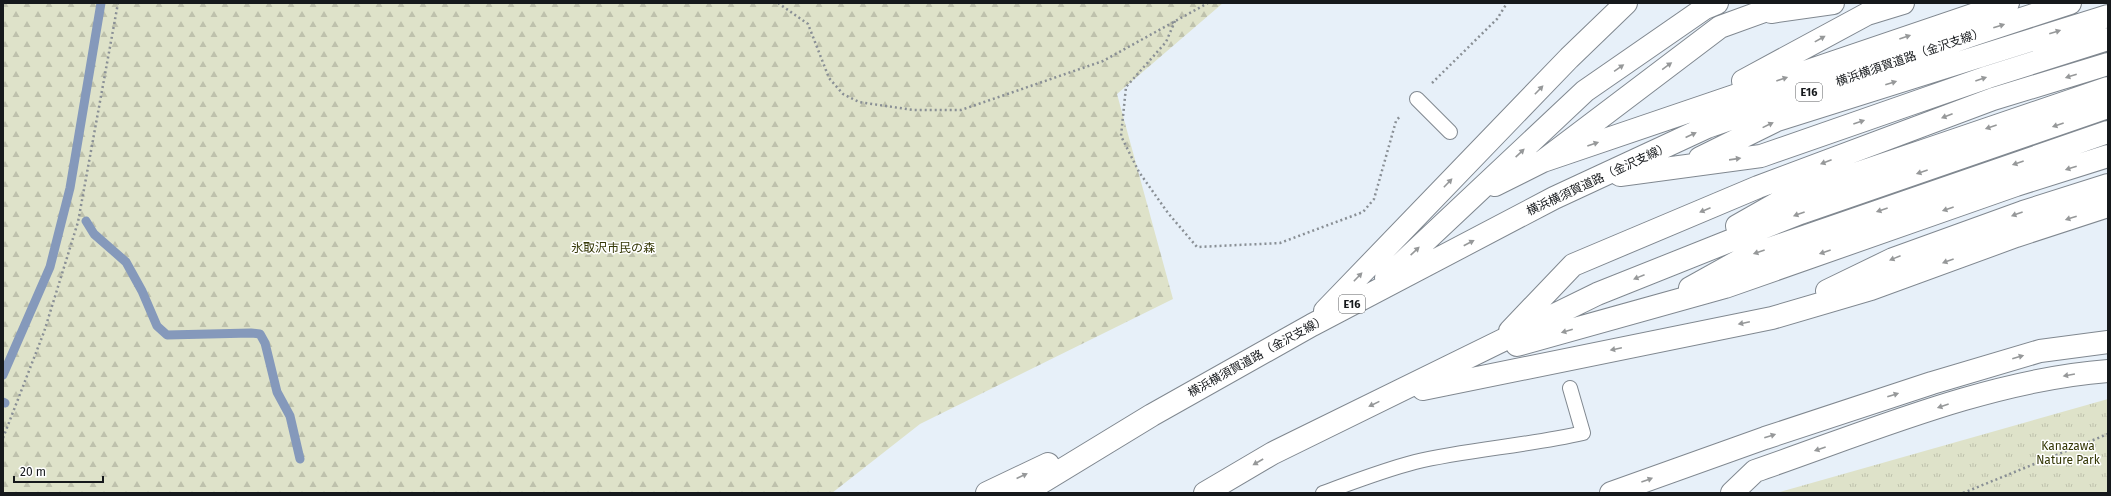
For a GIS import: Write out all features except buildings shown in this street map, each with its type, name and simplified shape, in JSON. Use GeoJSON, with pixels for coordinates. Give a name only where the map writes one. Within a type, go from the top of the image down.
{"type":"FeatureCollection","features":[{"type":"Feature","properties":{"kind":"highway"},"geometry":{"type":"LineString","coordinates":[[1312,325],[1570,58],[1626,3]]}},
{"type":"Feature","properties":{"kind":"highway"},"geometry":{"type":"LineString","coordinates":[[1366,297],[1585,91],[1705,8],[1717,3]]}},
{"type":"Feature","properties":{"kind":"highway"},"geometry":{"type":"LineString","coordinates":[[1542,161],[1720,27],[1786,3]]}},
{"type":"Feature","properties":{"kind":"highway"},"geometry":{"type":"LineString","coordinates":[[1754,14],[1833,3]]}},
{"type":"Feature","properties":{"kind":"highway"},"geometry":{"type":"LineString","coordinates":[[1688,112],[1867,14],[1903,3]]}},
{"type":"Feature","properties":{"kind":"highway"},"geometry":{"type":"LineString","coordinates":[[1473,197],[1542,161],[2008,3]]}},
{"type":"Feature","properties":{"kind":"highway","name":"横浜横須賀道路（金沢支線）"},"geometry":{"type":"LineString","coordinates":[[1152,416],[1312,325],[1554,198],[1707,127],[1974,34],[2070,3]]}},
{"type":"Feature","properties":{"kind":"highway"},"geometry":{"type":"LineString","coordinates":[[1683,166],[1777,120],[2108,16]]}},
{"type":"Feature","properties":{"kind":"highway"},"geometry":{"type":"LineString","coordinates":[[1599,178],[1761,156],[1988,77],[2108,39]]}},
{"type":"Feature","properties":{"kind":"highway"},"geometry":{"type":"LineString","coordinates":[[1498,343],[1573,265],[1780,179],[1993,99],[2108,64]]}},
{"type":"Feature","properties":{"kind":"highway"},"geometry":{"type":"LineString","coordinates":[[1669,265],[1788,197],[2108,88]]}},
{"type":"Feature","properties":{"kind":"highway"},"geometry":{"type":"LineString","coordinates":[[1205,493],[1273,453],[1394,395],[1597,294],[1800,213],[2108,107]]}},
{"type":"Feature","properties":{"kind":"highway"},"geometry":{"type":"LineString","coordinates":[[1659,305],[1746,257],[2108,132]]}},
{"type":"Feature","properties":{"kind":"highway"},"geometry":{"type":"LineString","coordinates":[[1467,358],[1725,287],[2016,185],[2108,156]]}},
{"type":"Feature","properties":{"kind":"highway"},"geometry":{"type":"LineString","coordinates":[[1772,318],[1893,259],[2023,212],[2108,186]]}},
{"type":"Feature","properties":{"kind":"highway"},"geometry":{"type":"LineString","coordinates":[[1394,395],[1772,318],[1871,289],[2016,236],[2108,206]]}},
{"type":"Feature","properties":{"kind":"highway"},"geometry":{"type":"LineString","coordinates":[[1611,493],[1765,438],[1939,380],[2040,351],[2108,342]]}},
{"type":"Feature","properties":{"kind":"highway"},"geometry":{"type":"LineString","coordinates":[[1732,493],[1755,471],[1957,401],[2071,374],[2108,372]]}},
{"type":"Feature","properties":{"kind":"highway","name":"E16"},"geometry":{"type":"LineString","coordinates":[[987,493],[1152,416]]}},
{"type":"Feature","properties":{"kind":"highway","name":"E16"},"geometry":{"type":"LineString","coordinates":[[1024,493],[1152,416]]}},
{"type":"Feature","properties":{"kind":"lane"},"geometry":{"type":"LineString","coordinates":[[1417,99],[1450,132]]}},
{"type":"Feature","properties":{"kind":"lane"},"geometry":{"type":"LineString","coordinates":[[1323,493],[1414,463],[1462,453],[1548,441],[1583,433],[1570,388]]}},
{"type":"Feature","properties":{"kind":"path"},"geometry":{"type":"LineString","coordinates":[[3,438],[44,332],[78,222],[118,3]]}},
{"type":"Feature","properties":{"kind":"path"},"geometry":{"type":"LineString","coordinates":[[778,3],[808,24],[829,78],[843,94],[859,102],[913,110],[961,110],[1103,61],[1208,3]]}},
{"type":"Feature","properties":{"kind":"path"},"geometry":{"type":"LineString","coordinates":[[1175,21],[1166,42],[1126,88],[1121,136],[1139,172],[1168,213],[1197,247],[1280,243],[1363,212],[1374,199],[1396,121],[1498,19],[1507,3]]}},
{"type":"Feature","properties":{"kind":"path"},"geometry":{"type":"LineString","coordinates":[[1963,493],[2108,434]]}},
{"type":"Feature","properties":{"kind":"green space","name":"氷取沢市民の森"},"geometry":{"type":"Polygon","coordinates":[[[3,3],[1223,3],[1117,94],[1173,299],[920,424],[832,493],[3,493],[3,3]]]}},
{"type":"Feature","properties":{"kind":"green space","name":"Kanazawa Nature Park"},"geometry":{"type":"Polygon","coordinates":[[[2108,399],[2108,493],[1776,493],[2108,399]]]}},
{"type":"Feature","properties":{"kind":"waterway"},"geometry":{"type":"LineString","coordinates":[[3,375],[50,267],[70,188],[101,3]]}},
{"type":"Feature","properties":{"kind":"waterway"},"geometry":{"type":"LineString","coordinates":[[86,221],[94,234],[126,262],[142,291],[157,326],[167,335],[260,334],[265,343],[277,392],[290,416],[300,459]]}}]}
